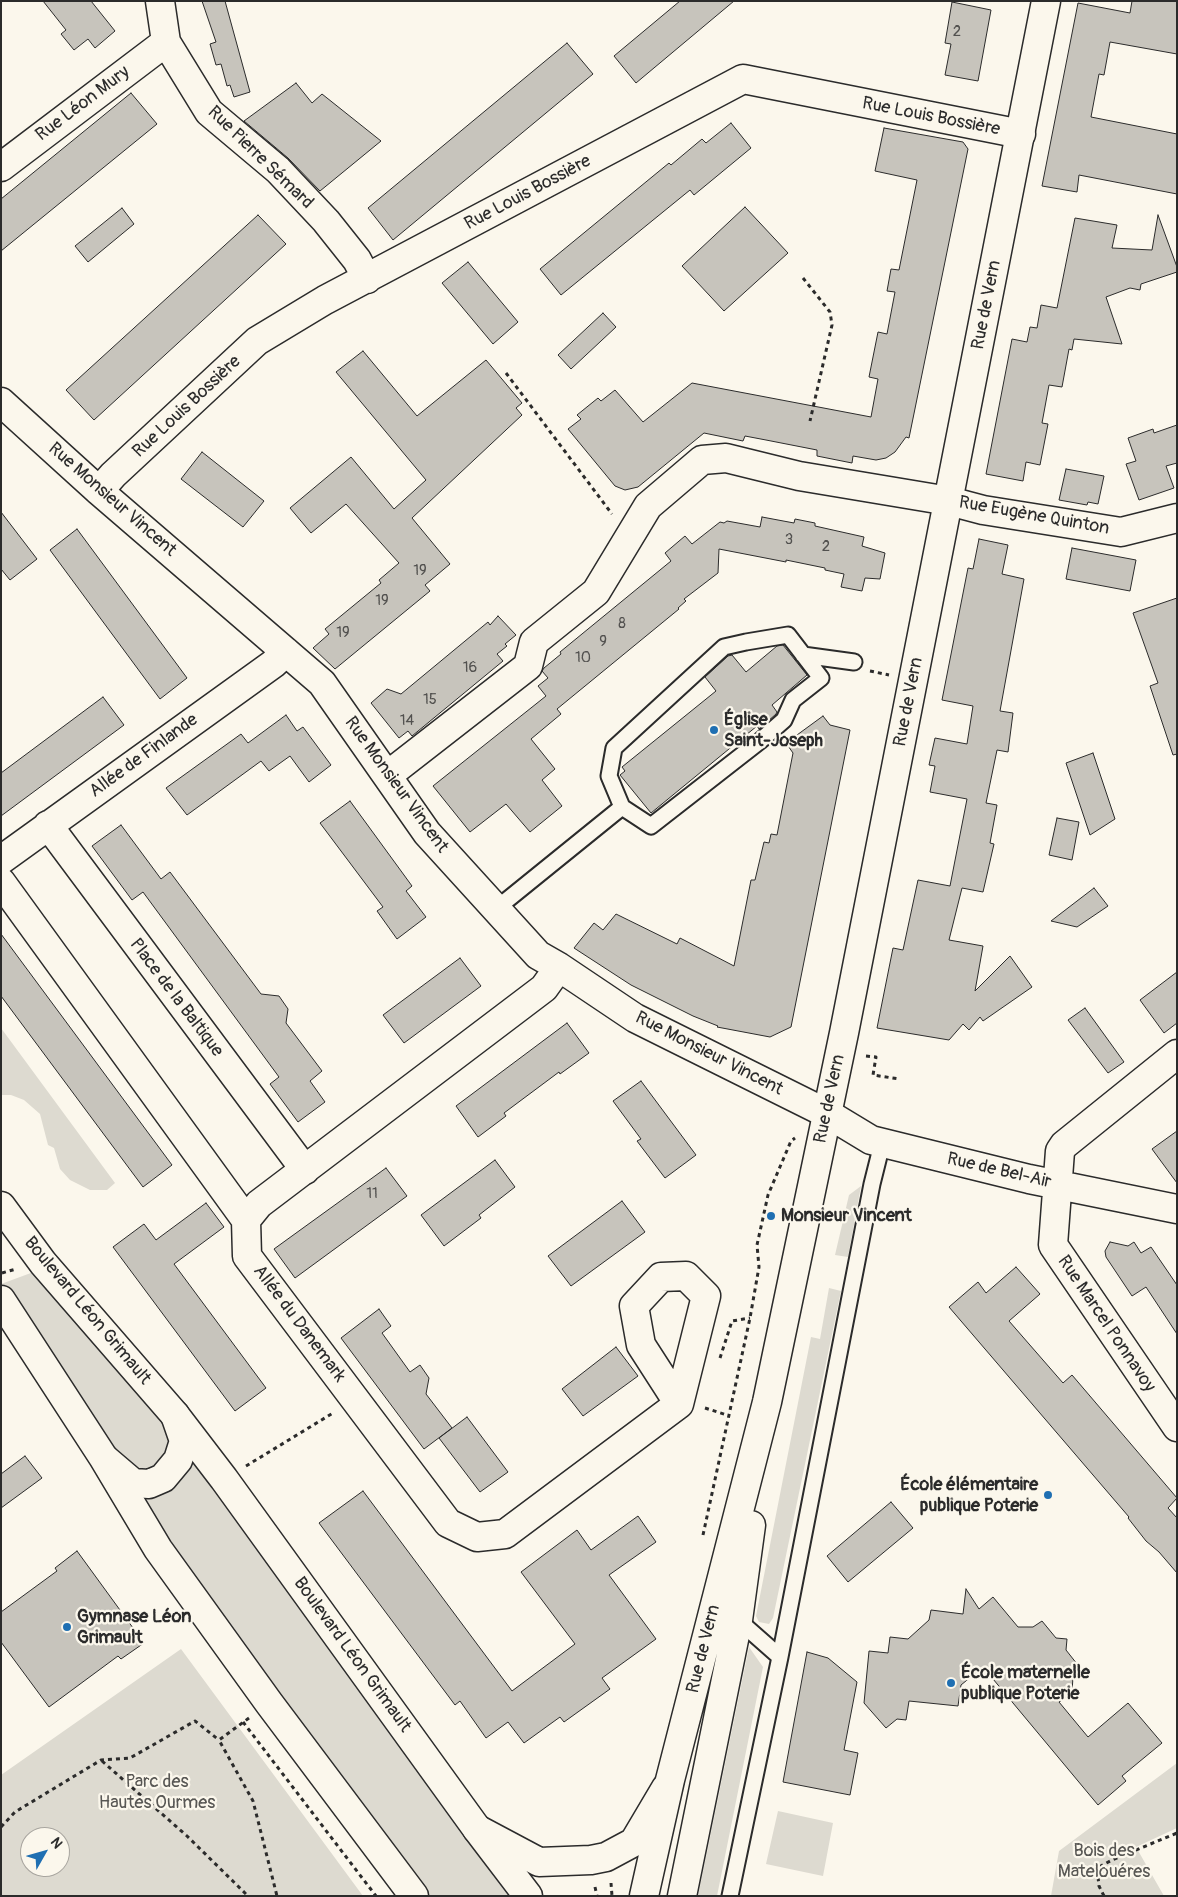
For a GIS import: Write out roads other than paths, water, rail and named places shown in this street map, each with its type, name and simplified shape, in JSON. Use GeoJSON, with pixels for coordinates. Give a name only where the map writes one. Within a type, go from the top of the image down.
{"type":"FeatureCollection","features":[{"type":"Feature","properties":{"kind":"street","name":"Rue Pierre Sémard"},"geometry":{"type":"LineString","coordinates":[[160,1],[166,42],[208,112],[278,170],[326,221],[357,260],[367,279]]}},
{"type":"Feature","properties":{"kind":"street","name":"Rue de Vern"},"geometry":{"type":"LineString","coordinates":[[644,1896],[670,1780],[767,1402],[815,1168],[828,1114],[1046,1]]}},
{"type":"Feature","properties":{"kind":"street","name":"Rue Léon Mury"},"geometry":{"type":"LineString","coordinates":[[1,167],[166,42]]}},
{"type":"Feature","properties":{"kind":"street","name":"Rue Louis Bossière"},"geometry":{"type":"LineString","coordinates":[[99,490],[257,342],[326,300],[743,79],[1020,134]]}},
{"type":"Feature","properties":{"kind":"street","name":"Rue Monsieur Vincent"},"geometry":{"type":"LineString","coordinates":[[1,402],[99,490],[322,683],[388,775],[427,834],[538,955],[635,1018],[828,1114]]}},
{"type":"Feature","properties":{"kind":"street","name":"Rue Eugène Quinton"},"geometry":{"type":"LineString","coordinates":[[388,775],[528,666],[534,642],[596,592],[648,506],[702,460],[726,458],[799,476],[949,501],[983,510],[1120,532],[1177,518]]}},
{"type":"Feature","properties":{"kind":"street","name":"Allée de Finlande"},"geometry":{"type":"LineString","coordinates":[[1,860],[286,652]]}},
{"type":"Feature","properties":{"kind":"street","name":"Place de la Baltique"},"geometry":{"type":"LineString","coordinates":[[48,825],[305,1170]]}},
{"type":"Feature","properties":{"kind":"street"},"geometry":{"type":"LineString","coordinates":[[1,882],[246,1220],[259,1204],[544,988],[559,967]]}},
{"type":"Feature","properties":{"kind":"street","name":"Rue Marcel Ponnavoy"},"geometry":{"type":"LineString","coordinates":[[1177,1054],[1064,1145],[1060,1151],[1053,1245],[1177,1427]]}},
{"type":"Feature","properties":{"kind":"street","name":"Rue de Bel-Air"},"geometry":{"type":"LineString","coordinates":[[828,1114],[871,1140],[882,1144],[1057,1185],[1177,1209]]}},
{"type":"Feature","properties":{"kind":"street","name":"Boulevard Léon Grimault"},"geometry":{"type":"LineString","coordinates":[[1,1206],[43,1263],[175,1415],[224,1479],[477,1829],[528,1896]]}},
{"type":"Feature","properties":{"kind":"street","name":"Allée du Danemark"},"geometry":{"type":"LineString","coordinates":[[246,1220],[247,1256],[448,1524],[477,1537],[505,1534],[692,1406]]}},
{"type":"Feature","properties":{"kind":"street","name":"Boulevard Léon Grimault"},"geometry":{"type":"LineString","coordinates":[[1,1300],[103,1457],[158,1549],[414,1896]]}},
{"type":"Feature","properties":{"kind":"street","name":"Rue de Vern"},"geometry":{"type":"LineString","coordinates":[[682,1896],[738,1620],[767,1402]]}},
{"type":"Feature","properties":{"kind":"street","name":"Boulevard Léon Grimault"},"geometry":{"type":"LineString","coordinates":[[103,1457],[133,1483],[149,1484],[163,1478],[178,1460],[184,1441],[175,1415]]}},
{"type":"Feature","properties":{"kind":"street"},"geometry":{"type":"LineString","coordinates":[[477,1829],[539,1862],[591,1860],[606,1857],[634,1842],[670,1780]]}},
{"type":"Feature","properties":{"kind":"lane"},"geometry":{"type":"LineString","coordinates":[[788,635],[821,678],[794,700],[784,720],[651,826],[622,808],[609,776],[614,748],[724,647],[788,635]]}},
{"type":"Feature","properties":{"kind":"lane"},"geometry":{"type":"LineString","coordinates":[[804,655],[854,662]]}},
{"type":"Feature","properties":{"kind":"lane"},"geometry":{"type":"LineString","coordinates":[[496,909],[622,808]]}},
{"type":"Feature","properties":{"kind":"lane"},"geometry":{"type":"LineString","coordinates":[[730,1896],[780,1657],[882,1144]]}},
{"type":"Feature","properties":{"kind":"lane"},"geometry":{"type":"LineString","coordinates":[[738,1620],[780,1657]]}},
{"type":"Feature","properties":{"kind":"place","name":"Église Saint-Joseph"},"geometry":{"type":"Point","coordinates":[714,730]}},
{"type":"Feature","properties":{"kind":"place","name":"Monsieur Vincent"},"geometry":{"type":"Point","coordinates":[771,1216]}},
{"type":"Feature","properties":{"kind":"place","name":"École élémentaire publique Poterie"},"geometry":{"type":"Point","coordinates":[1048,1495]}},
{"type":"Feature","properties":{"kind":"place","name":"Gymnase Léon Grimault"},"geometry":{"type":"Point","coordinates":[67,1627]}},
{"type":"Feature","properties":{"kind":"place","name":"École maternelle publique Poterie"},"geometry":{"type":"Point","coordinates":[951,1683]}},
{"type":"Feature","properties":{"kind":"park label","name":"Parc des Hautes Ourmes"},"geometry":{"type":"Point","coordinates":[157,1792]}},
{"type":"Feature","properties":{"kind":"park label","name":"Bois des Matelouéres"},"geometry":{"type":"Point","coordinates":[1104,1861]}}]}
